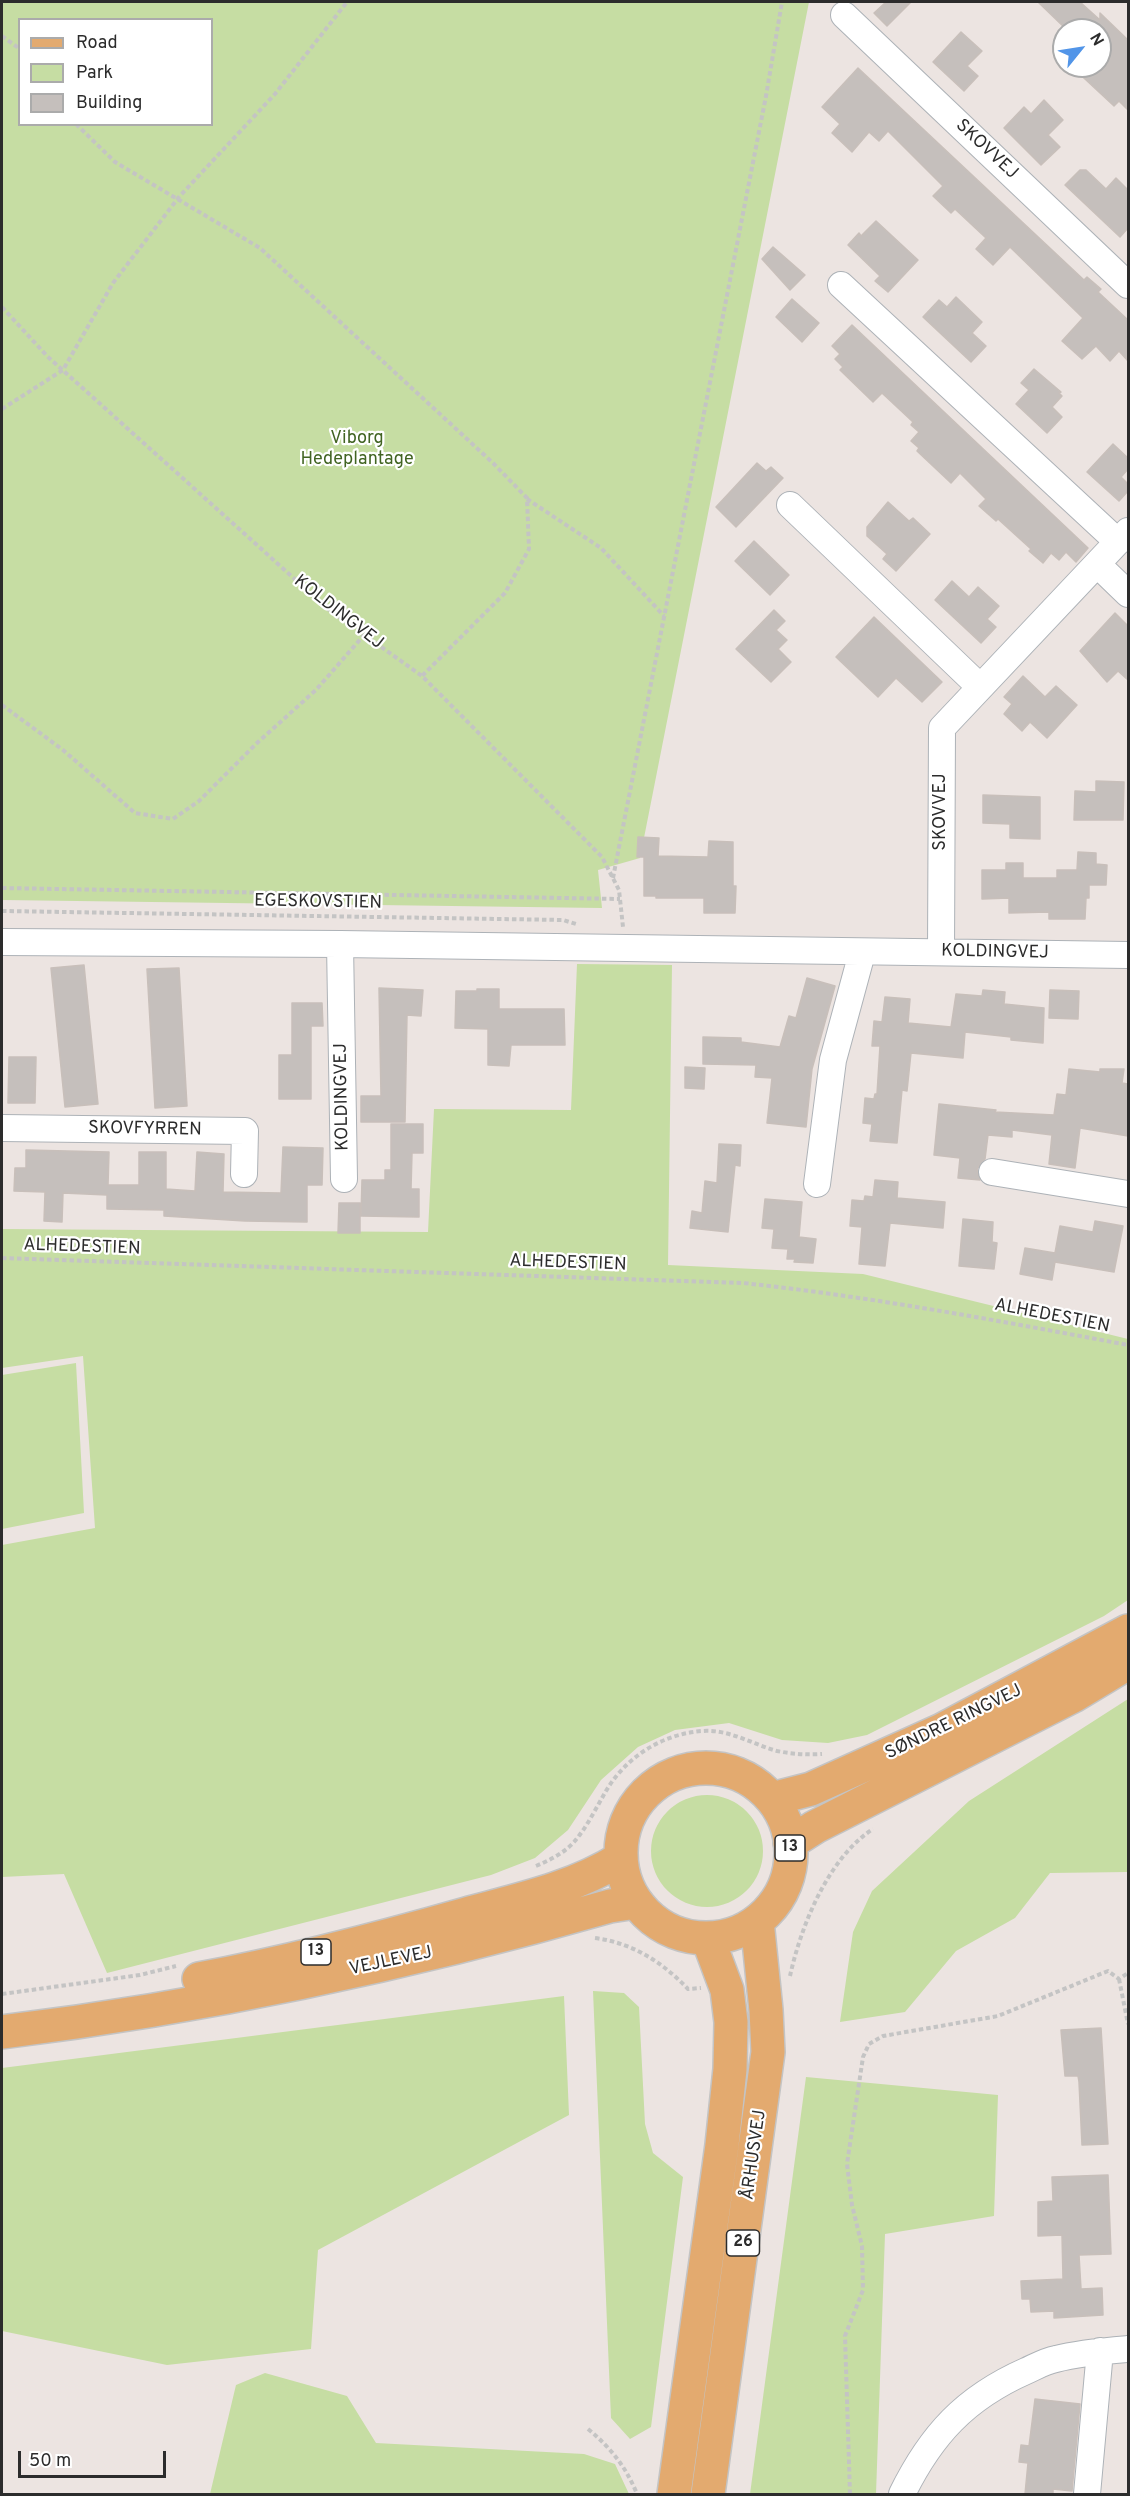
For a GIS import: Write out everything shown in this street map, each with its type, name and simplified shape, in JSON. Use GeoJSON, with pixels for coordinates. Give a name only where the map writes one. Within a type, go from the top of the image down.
{"type":"FeatureCollection","features":[{"type":"Feature","properties":{"kind":"main road","name":"SØNDRE RINGVEJ"},"geometry":{"type":"LineString","coordinates":[[772,1799],[811,1790],[942,1730],[1128,1631]]}},
{"type":"Feature","properties":{"kind":"main road","name":"SØNDRE RINGVEJ"},"geometry":{"type":"LineString","coordinates":[[790,1843],[816,1827],[1073,1696],[1128,1663]]}},
{"type":"Feature","properties":{"kind":"main road","name":"13"},"geometry":{"type":"LineString","coordinates":[[703,1768],[723,1769],[758,1785],[772,1799],[784,1820],[790,1843],[790,1865],[784,1887],[773,1906],[758,1921],[742,1930],[708,1939],[687,1937],[667,1930],[650,1918],[636,1902],[625,1881],[620,1859],[621,1839],[636,1803],[649,1789],[674,1774],[703,1768]]}},
{"type":"Feature","properties":{"kind":"main road","name":"VEJLEVEJ"},"geometry":{"type":"LineString","coordinates":[[2,2011],[74,2002],[227,1973],[434,1923],[567,1884],[599,1872],[620,1859]]}},
{"type":"Feature","properties":{"kind":"main road","name":"VEJLEVEJ"},"geometry":{"type":"LineString","coordinates":[[2,2032],[78,2023],[263,1989],[445,1950],[610,1906],[636,1902]]}},
{"type":"Feature","properties":{"kind":"main road","name":"ÅRHUSVEJ"},"geometry":{"type":"LineString","coordinates":[[708,2494],[768,2052],[758,1921]]}},
{"type":"Feature","properties":{"kind":"main road","name":"ÅRHUSVEJ"},"geometry":{"type":"LineString","coordinates":[[674,2494],[722,2145],[730,2069],[731,2022],[727,1990],[708,1939]]}},
{"type":"Feature","properties":{"kind":"street","name":"SKOVVEJ"},"geometry":{"type":"LineString","coordinates":[[844,15],[1128,285]]}},
{"type":"Feature","properties":{"kind":"street","name":"SKOVVEJ"},"geometry":{"type":"LineString","coordinates":[[840,285],[1123,536],[942,728],[941,952]]}},
{"type":"Feature","properties":{"kind":"street"},"geometry":{"type":"LineString","coordinates":[[790,505],[980,687]]}},
{"type":"Feature","properties":{"kind":"street"},"geometry":{"type":"LineString","coordinates":[[1098,565],[1128,594]]}},
{"type":"Feature","properties":{"kind":"street","name":"KOLDINGVEJ"},"geometry":{"type":"LineString","coordinates":[[2,942],[340,944],[1128,955]]}},
{"type":"Feature","properties":{"kind":"street","name":"KOLDINGVEJ"},"geometry":{"type":"LineString","coordinates":[[340,944],[344,1179]]}},
{"type":"Feature","properties":{"kind":"street"},"geometry":{"type":"LineString","coordinates":[[817,1184],[833,1059],[862,953]]}},
{"type":"Feature","properties":{"kind":"street","name":"SKOVFYRREN"},"geometry":{"type":"LineString","coordinates":[[2,1128],[244,1131],[244,1174]]}},
{"type":"Feature","properties":{"kind":"street"},"geometry":{"type":"LineString","coordinates":[[992,1172],[1128,1194]]}},
{"type":"Feature","properties":{"kind":"street"},"geometry":{"type":"LineString","coordinates":[[902,2494],[918,2462],[949,2422],[976,2398],[1010,2378],[1053,2359],[1128,2349]]}},
{"type":"Feature","properties":{"kind":"street"},"geometry":{"type":"LineString","coordinates":[[1087,2494],[1100,2351]]}},
{"type":"Feature","properties":{"kind":"path"},"geometry":{"type":"LineString","coordinates":[[2,409],[63,370],[113,283],[179,197],[275,94],[347,2]]}},
{"type":"Feature","properties":{"kind":"path"},"geometry":{"type":"LineString","coordinates":[[613,878],[766,96],[782,2]]}},
{"type":"Feature","properties":{"kind":"path"},"geometry":{"type":"LineString","coordinates":[[2,36],[18,48]]}},
{"type":"Feature","properties":{"kind":"path"},"geometry":{"type":"LineString","coordinates":[[78,126],[115,162],[179,197],[260,248],[493,463],[527,498],[601,548],[664,616]]}},
{"type":"Feature","properties":{"kind":"path","name":"KOLDINGVEJ"},"geometry":{"type":"LineString","coordinates":[[2,307],[63,370],[328,609],[422,676],[602,857],[619,890],[626,948]]}},
{"type":"Feature","properties":{"kind":"path"},"geometry":{"type":"LineString","coordinates":[[422,676],[505,593],[529,549],[527,498]]}},
{"type":"Feature","properties":{"kind":"path"},"geometry":{"type":"LineString","coordinates":[[2,705],[63,750],[135,813],[173,819],[199,801],[258,742],[316,690],[364,635]]}},
{"type":"Feature","properties":{"kind":"path"},"geometry":{"type":"LineString","coordinates":[[2,888],[620,899]]}},
{"type":"Feature","properties":{"kind":"path","name":"EGESKOVSTIEN"},"geometry":{"type":"LineString","coordinates":[[2,911],[563,920],[583,926]]}},
{"type":"Feature","properties":{"kind":"path","name":"ALHEDESTIEN"},"geometry":{"type":"LineString","coordinates":[[2,1258],[743,1283],[840,1293],[1128,1345]]}},
{"type":"Feature","properties":{"kind":"path"},"geometry":{"type":"LineString","coordinates":[[532,1868],[555,1857],[574,1842],[617,1774],[638,1754],[666,1740],[703,1731],[737,1736],[776,1750],[805,1755],[828,1754]]}},
{"type":"Feature","properties":{"kind":"path"},"geometry":{"type":"LineString","coordinates":[[2,1994],[140,1975],[187,1964]]}},
{"type":"Feature","properties":{"kind":"path"},"geometry":{"type":"LineString","coordinates":[[850,2494],[844,2336],[863,2290],[862,2246],[852,2205],[847,2164],[863,2057],[868,2044],[883,2036],[998,2016],[1108,1971],[1119,1979],[1128,2024]]}},
{"type":"Feature","properties":{"kind":"path"},"geometry":{"type":"LineString","coordinates":[[1119,1979],[1128,1973]]}},
{"type":"Feature","properties":{"kind":"path"},"geometry":{"type":"LineString","coordinates":[[588,2429],[608,2445],[621,2462],[637,2494]]}},
{"type":"Feature","properties":{"kind":"green space","name":"Viborg Hedeplantage"},"geometry":{"type":"Polygon","coordinates":[[[2,2],[809,2],[640,858],[598,870],[602,908],[2,900],[2,2]]]}},
{"type":"Feature","properties":{"kind":"green space"},"geometry":{"type":"Polygon","coordinates":[[[577,964],[672,965],[668,1265],[863,1274],[1128,1339],[1128,1600],[1104,1616],[867,1735],[828,1743],[782,1740],[729,1723],[675,1730],[638,1747],[601,1780],[568,1830],[535,1858],[491,1875],[107,1973],[64,1874],[2,1877],[2,1545],[95,1528],[83,1356],[2,1368],[2,1229],[428,1232],[434,1109],[571,1110],[577,964]]]}},
{"type":"Feature","properties":{"kind":"green space"},"geometry":{"type":"Polygon","coordinates":[[[76,1363],[84,1513],[2,1529],[2,1375],[76,1363]]]}},
{"type":"Feature","properties":{"kind":"green space"},"geometry":{"type":"Polygon","coordinates":[[[1128,1699],[1128,1872],[1050,1873],[1015,1918],[956,1951],[905,2012],[840,2022],[853,1932],[872,1891],[969,1801],[1128,1699]]]}},
{"type":"Feature","properties":{"kind":"green space"},"geometry":{"type":"Polygon","coordinates":[[[707,1795],[728,1799],[746,1812],[759,1830],[763,1851],[759,1872],[746,1890],[728,1903],[707,1907],[686,1903],[668,1890],[655,1872],[651,1851],[655,1830],[668,1812],[686,1799],[707,1795]]]}},
{"type":"Feature","properties":{"kind":"green space"},"geometry":{"type":"Polygon","coordinates":[[[593,1991],[624,1993],[639,2007],[645,2124],[653,2153],[683,2177],[651,2427],[630,2439],[611,2418],[593,1991]]]}},
{"type":"Feature","properties":{"kind":"green space"},"geometry":{"type":"Polygon","coordinates":[[[564,1996],[569,2115],[318,2250],[311,2349],[167,2365],[2,2331],[2,2068],[564,1996]]]}},
{"type":"Feature","properties":{"kind":"green space"},"geometry":{"type":"Polygon","coordinates":[[[806,2077],[998,2095],[994,2216],[885,2234],[876,2494],[750,2494],[806,2077]]]}},
{"type":"Feature","properties":{"kind":"green space"},"geometry":{"type":"Polygon","coordinates":[[[265,2373],[347,2396],[376,2443],[584,2454],[615,2464],[629,2494],[210,2494],[236,2385],[265,2373]]]}},
{"type":"Feature","properties":{"kind":"building"},"geometry":{"type":"Polygon","coordinates":[[[886,2],[911,2],[887,26],[874,13],[886,2]]]}},
{"type":"Feature","properties":{"kind":"building"},"geometry":{"type":"Polygon","coordinates":[[[1038,2],[1080,2],[1098,18],[1055,18],[1038,2]]]}},
{"type":"Feature","properties":{"kind":"building"},"geometry":{"type":"Polygon","coordinates":[[[1112,25],[1128,40],[1128,110],[1119,101],[1114,106],[1084,78],[1112,78],[1112,25]]]}},
{"type":"Feature","properties":{"kind":"building"},"geometry":{"type":"Polygon","coordinates":[[[961,32],[982,51],[967,66],[978,76],[964,91],[933,62],[961,32]]]}},
{"type":"Feature","properties":{"kind":"building"},"geometry":{"type":"Polygon","coordinates":[[[858,68],[1084,280],[1087,277],[1101,289],[1098,292],[1128,320],[1128,361],[1119,351],[1110,361],[1096,346],[1082,359],[1062,341],[1083,318],[1010,247],[993,265],[976,249],[986,238],[955,209],[951,213],[933,196],[943,186],[888,131],[879,141],[869,132],[852,152],[832,133],[840,124],[822,107],[858,68]]]}},
{"type":"Feature","properties":{"kind":"building"},"geometry":{"type":"Polygon","coordinates":[[[1044,100],[1063,120],[1048,135],[1060,147],[1041,165],[1004,128],[1024,107],[1031,114],[1044,100]]]}},
{"type":"Feature","properties":{"kind":"building"},"geometry":{"type":"Polygon","coordinates":[[[1080,170],[1086,170],[1106,189],[1116,178],[1128,190],[1128,228],[1120,237],[1065,185],[1080,170]]]}},
{"type":"Feature","properties":{"kind":"building"},"geometry":{"type":"Polygon","coordinates":[[[876,221],[918,260],[888,292],[875,281],[880,276],[848,245],[859,233],[861,236],[876,221]]]}},
{"type":"Feature","properties":{"kind":"building"},"geometry":{"type":"Polygon","coordinates":[[[773,247],[805,275],[790,290],[762,259],[773,247]]]}},
{"type":"Feature","properties":{"kind":"building"},"geometry":{"type":"Polygon","coordinates":[[[956,297],[982,322],[972,333],[986,346],[971,362],[923,317],[939,300],[947,307],[956,297]]]}},
{"type":"Feature","properties":{"kind":"building"},"geometry":{"type":"Polygon","coordinates":[[[792,299],[819,323],[802,342],[776,317],[792,299]]]}},
{"type":"Feature","properties":{"kind":"building"},"geometry":{"type":"Polygon","coordinates":[[[852,325],[1088,548],[1076,562],[1066,552],[1059,560],[1051,553],[1043,563],[998,519],[996,521],[979,506],[986,499],[960,473],[951,483],[917,451],[919,448],[911,441],[919,432],[911,425],[913,422],[882,393],[873,402],[840,370],[843,367],[835,359],[840,354],[832,346],[852,325]]]}},
{"type":"Feature","properties":{"kind":"building"},"geometry":{"type":"Polygon","coordinates":[[[1034,369],[1061,392],[1059,393],[1062,396],[1052,407],[1062,417],[1047,433],[1016,404],[1029,390],[1021,383],[1034,369]]]}},
{"type":"Feature","properties":{"kind":"building"},"geometry":{"type":"Polygon","coordinates":[[[1113,444],[1128,458],[1128,469],[1121,477],[1128,484],[1128,491],[1119,501],[1087,472],[1113,444]]]}},
{"type":"Feature","properties":{"kind":"building"},"geometry":{"type":"Polygon","coordinates":[[[757,463],[766,471],[771,467],[783,478],[736,527],[716,507],[757,463]]]}},
{"type":"Feature","properties":{"kind":"building"},"geometry":{"type":"Polygon","coordinates":[[[888,502],[909,521],[913,518],[930,534],[896,571],[883,559],[887,554],[867,536],[867,527],[888,502]]]}},
{"type":"Feature","properties":{"kind":"building"},"geometry":{"type":"Polygon","coordinates":[[[754,541],[789,575],[770,595],[735,561],[754,541]]]}},
{"type":"Feature","properties":{"kind":"building"},"geometry":{"type":"Polygon","coordinates":[[[952,581],[969,597],[978,587],[999,606],[987,619],[996,627],[981,643],[935,600],[952,581]]]}},
{"type":"Feature","properties":{"kind":"building"},"geometry":{"type":"Polygon","coordinates":[[[774,610],[785,621],[776,630],[787,640],[778,649],[791,662],[771,682],[736,649],[774,610]]]}},
{"type":"Feature","properties":{"kind":"building"},"geometry":{"type":"Polygon","coordinates":[[[1115,613],[1128,626],[1128,680],[1118,671],[1107,682],[1080,651],[1115,613]]]}},
{"type":"Feature","properties":{"kind":"building"},"geometry":{"type":"Polygon","coordinates":[[[874,617],[942,682],[922,702],[896,678],[878,697],[836,657],[874,617]]]}},
{"type":"Feature","properties":{"kind":"building"},"geometry":{"type":"Polygon","coordinates":[[[1023,676],[1045,697],[1056,686],[1077,705],[1047,738],[1030,722],[1022,731],[1004,714],[1012,704],[1004,697],[1023,676]]]}},
{"type":"Feature","properties":{"kind":"building"},"geometry":{"type":"Polygon","coordinates":[[[1096,781],[1124,782],[1123,820],[1074,820],[1075,791],[1096,792],[1096,781]]]}},
{"type":"Feature","properties":{"kind":"building"},"geometry":{"type":"Polygon","coordinates":[[[983,795],[1040,797],[1040,839],[1010,838],[1010,824],[983,823],[983,795]]]}},
{"type":"Feature","properties":{"kind":"building"},"geometry":{"type":"Polygon","coordinates":[[[638,837],[659,838],[658,856],[708,857],[709,841],[733,842],[735,913],[704,913],[704,898],[644,896],[644,857],[637,857],[638,837]]]}},
{"type":"Feature","properties":{"kind":"building"},"geometry":{"type":"Polygon","coordinates":[[[1078,852],[1096,853],[1096,864],[1107,865],[1106,885],[1089,885],[1085,919],[1049,919],[1049,912],[1009,913],[1009,898],[982,899],[982,870],[1006,870],[1006,863],[1023,863],[1023,878],[1057,878],[1057,870],[1077,870],[1078,852]]]}},
{"type":"Feature","properties":{"kind":"building"},"geometry":{"type":"Polygon","coordinates":[[[84,965],[98,1104],[65,1107],[51,968],[84,965]]]}},
{"type":"Feature","properties":{"kind":"building"},"geometry":{"type":"Polygon","coordinates":[[[179,968],[187,1106],[155,1108],[147,969],[179,968]]]}},
{"type":"Feature","properties":{"kind":"building"},"geometry":{"type":"Polygon","coordinates":[[[807,978],[835,986],[812,1069],[806,1127],[767,1123],[772,1078],[755,1077],[756,1065],[703,1064],[703,1037],[741,1038],[741,1042],[780,1047],[789,1016],[796,1018],[807,978]]]}},
{"type":"Feature","properties":{"kind":"building"},"geometry":{"type":"Polygon","coordinates":[[[379,988],[423,990],[421,1016],[407,1015],[405,1122],[361,1122],[361,1096],[381,1096],[379,988]]]}},
{"type":"Feature","properties":{"kind":"building"},"geometry":{"type":"Polygon","coordinates":[[[477,989],[499,989],[499,1009],[564,1009],[565,1045],[511,1045],[509,1066],[488,1065],[488,1029],[455,1028],[456,991],[477,991],[477,989]]]}},
{"type":"Feature","properties":{"kind":"building"},"geometry":{"type":"Polygon","coordinates":[[[983,990],[1005,992],[1004,1004],[1044,1008],[1043,1043],[965,1032],[963,1058],[911,1053],[907,1091],[902,1090],[897,1143],[870,1141],[872,1124],[863,1123],[865,1098],[874,1099],[877,1094],[880,1046],[872,1046],[874,1021],[882,1022],[885,997],[910,999],[908,1023],[951,1027],[956,994],[982,996],[983,990]]]}},
{"type":"Feature","properties":{"kind":"building"},"geometry":{"type":"Polygon","coordinates":[[[1050,990],[1079,991],[1078,1019],[1049,1018],[1050,990]]]}},
{"type":"Feature","properties":{"kind":"building"},"geometry":{"type":"Polygon","coordinates":[[[292,1003],[322,1003],[323,1026],[311,1026],[311,1099],[279,1099],[279,1055],[292,1055],[292,1003]]]}},
{"type":"Feature","properties":{"kind":"building"},"geometry":{"type":"Polygon","coordinates":[[[9,1057],[36,1057],[35,1103],[8,1103],[9,1057]]]}},
{"type":"Feature","properties":{"kind":"building"},"geometry":{"type":"Polygon","coordinates":[[[685,1067],[705,1068],[704,1089],[685,1088],[685,1067]]]}},
{"type":"Feature","properties":{"kind":"building"},"geometry":{"type":"Polygon","coordinates":[[[1069,1069],[1100,1072],[1100,1069],[1124,1069],[1122,1083],[1128,1084],[1128,1136],[1080,1128],[1075,1168],[1049,1164],[1052,1135],[1012,1130],[1012,1137],[988,1135],[985,1159],[977,1169],[980,1180],[958,1178],[960,1158],[934,1155],[939,1104],[996,1110],[995,1112],[1054,1115],[1057,1094],[1066,1095],[1069,1069]]]}},
{"type":"Feature","properties":{"kind":"building"},"geometry":{"type":"Polygon","coordinates":[[[391,1124],[423,1124],[423,1153],[412,1153],[411,1189],[419,1189],[419,1217],[361,1216],[362,1180],[385,1180],[385,1170],[391,1170],[391,1124]]]}},
{"type":"Feature","properties":{"kind":"building"},"geometry":{"type":"Polygon","coordinates":[[[719,1144],[741,1145],[740,1166],[735,1165],[728,1232],[690,1228],[692,1211],[702,1213],[705,1181],[717,1183],[719,1144]]]}},
{"type":"Feature","properties":{"kind":"building"},"geometry":{"type":"Polygon","coordinates":[[[283,1147],[323,1148],[322,1185],[307,1185],[307,1222],[164,1216],[164,1210],[107,1209],[107,1195],[63,1193],[62,1222],[44,1221],[45,1192],[14,1191],[15,1168],[26,1168],[26,1150],[109,1152],[108,1185],[139,1185],[139,1152],[166,1152],[166,1189],[195,1191],[197,1152],[224,1154],[223,1192],[281,1193],[283,1147]]]}},
{"type":"Feature","properties":{"kind":"building"},"geometry":{"type":"Polygon","coordinates":[[[875,1180],[898,1182],[897,1198],[945,1202],[943,1228],[890,1223],[885,1266],[859,1264],[862,1227],[850,1226],[852,1200],[864,1201],[865,1196],[873,1197],[875,1180]]]}},
{"type":"Feature","properties":{"kind":"building"},"geometry":{"type":"Polygon","coordinates":[[[765,1199],[802,1202],[799,1237],[816,1239],[813,1263],[794,1262],[795,1259],[787,1259],[788,1249],[772,1248],[774,1229],[762,1228],[765,1199]]]}},
{"type":"Feature","properties":{"kind":"building"},"geometry":{"type":"Polygon","coordinates":[[[339,1203],[360,1203],[360,1233],[338,1233],[339,1203]]]}},
{"type":"Feature","properties":{"kind":"building"},"geometry":{"type":"Polygon","coordinates":[[[963,1219],[993,1222],[992,1242],[997,1243],[994,1269],[959,1266],[963,1219]]]}},
{"type":"Feature","properties":{"kind":"building"},"geometry":{"type":"Polygon","coordinates":[[[1095,1221],[1123,1226],[1114,1272],[1055,1262],[1052,1280],[1020,1274],[1025,1248],[1055,1253],[1060,1226],[1093,1232],[1095,1221]]]}},
{"type":"Feature","properties":{"kind":"building"},"geometry":{"type":"Polygon","coordinates":[[[1101,2028],[1108,2144],[1082,2145],[1078,2076],[1065,2076],[1061,2030],[1101,2028]]]}},
{"type":"Feature","properties":{"kind":"building"},"geometry":{"type":"Polygon","coordinates":[[[1108,2175],[1111,2254],[1079,2255],[1081,2289],[1102,2288],[1103,2315],[1054,2318],[1054,2311],[1031,2312],[1030,2299],[1022,2299],[1021,2281],[1063,2279],[1062,2235],[1038,2236],[1038,2202],[1053,2201],[1052,2177],[1108,2175]]]}},
{"type":"Feature","properties":{"kind":"building"},"geometry":{"type":"Polygon","coordinates":[[[1035,2399],[1080,2404],[1072,2491],[1053,2489],[1053,2494],[1025,2494],[1028,2463],[1019,2462],[1021,2445],[1029,2446],[1035,2399]]]}}]}
